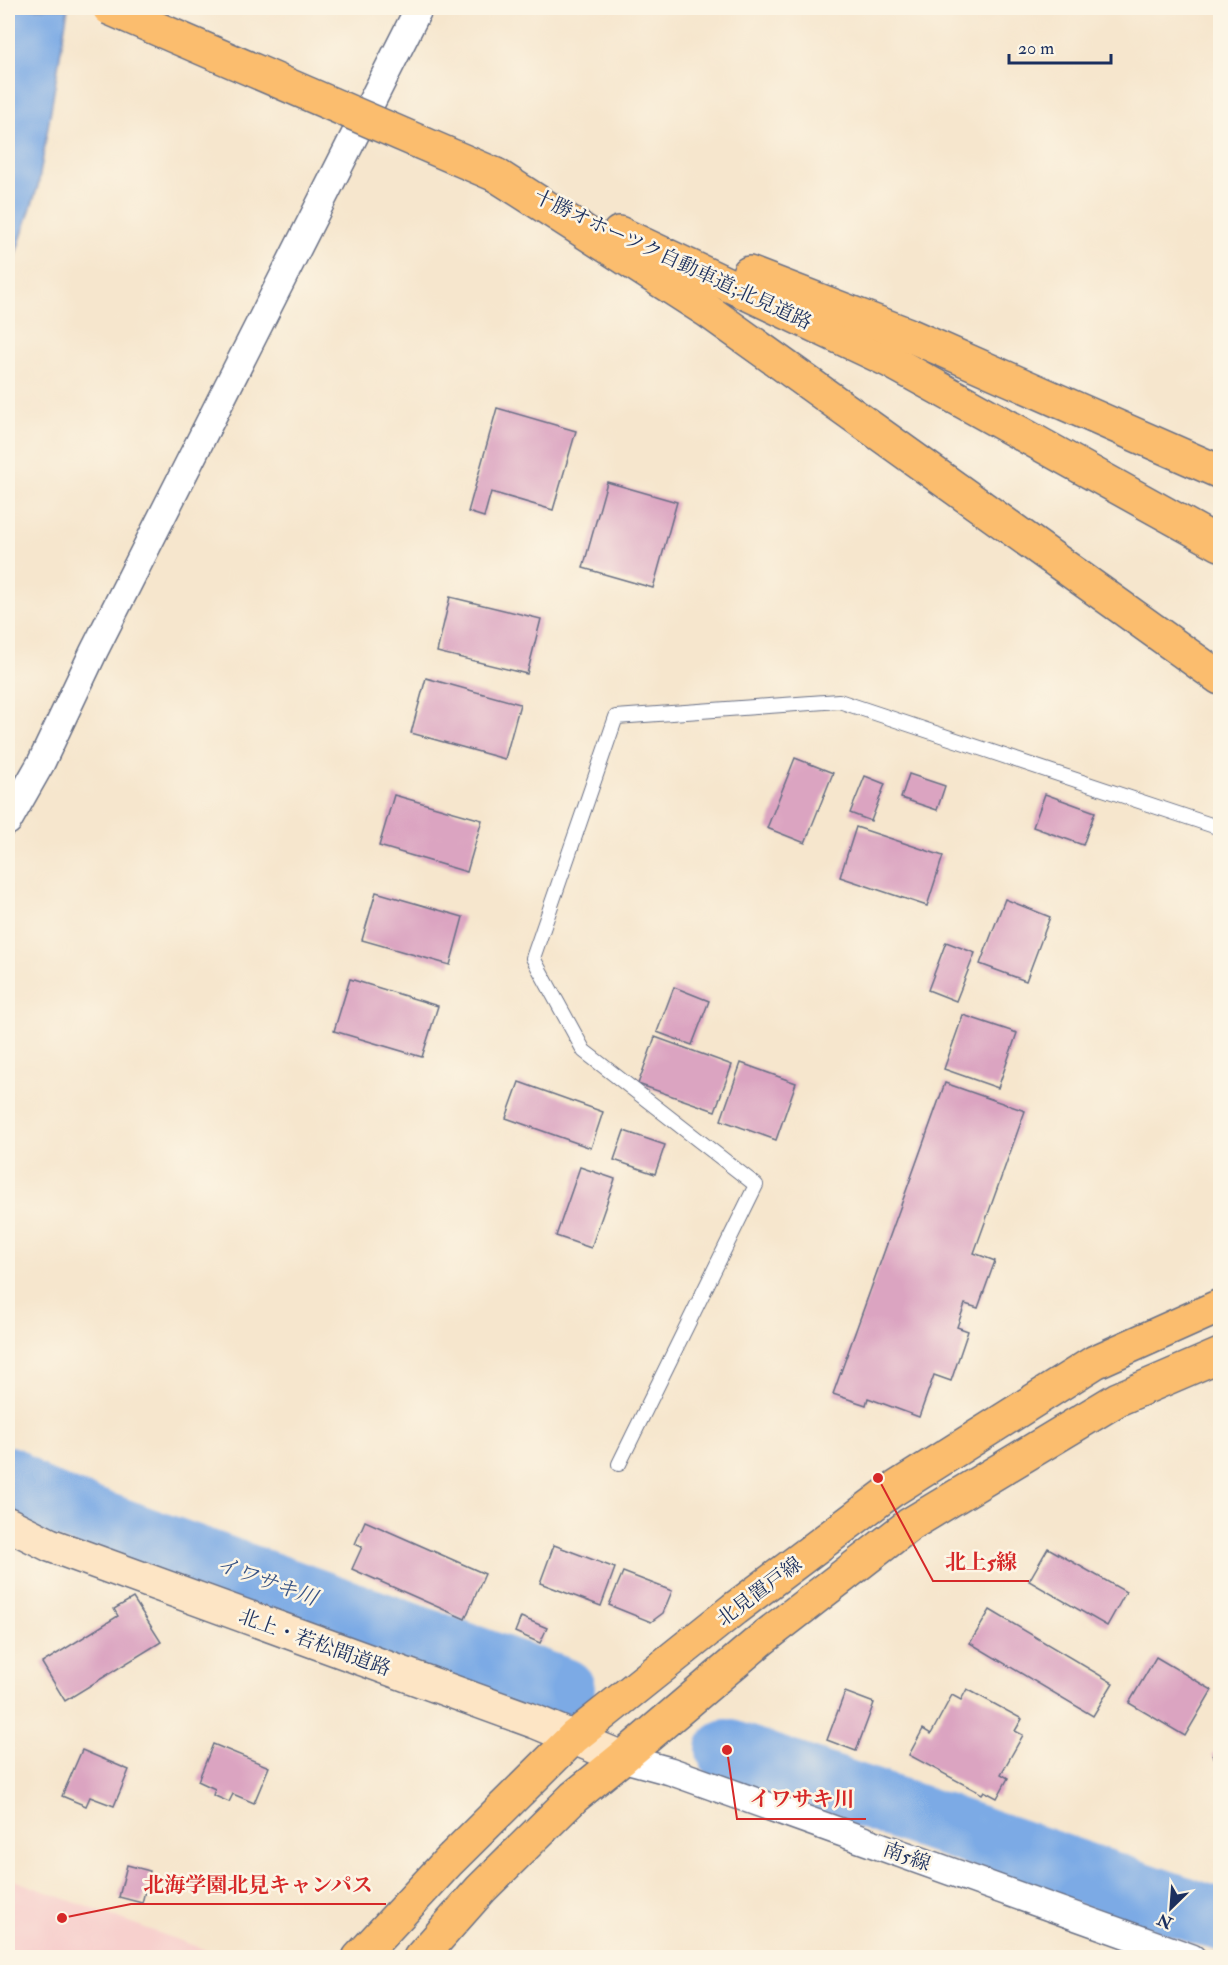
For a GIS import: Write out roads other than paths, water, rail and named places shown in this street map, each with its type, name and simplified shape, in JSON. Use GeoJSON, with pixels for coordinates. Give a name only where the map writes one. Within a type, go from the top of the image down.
{"type":"FeatureCollection","features":[{"type":"Feature","properties":{"kind":"main road","name":"十勝オホーツク自動車道;北見道路"},"geometry":{"type":"LineString","coordinates":[[109,8],[495,175],[890,361],[1221,544]]}},
{"type":"Feature","properties":{"kind":"main road"},"geometry":{"type":"LineString","coordinates":[[495,175],[909,334],[1221,472]]}},
{"type":"Feature","properties":{"kind":"main road"},"geometry":{"type":"LineString","coordinates":[[495,175],[708,311],[1221,678]]}},
{"type":"Feature","properties":{"kind":"main road","name":"北見置戸線"},"geometry":{"type":"LineString","coordinates":[[359,1958],[448,1862],[574,1737],[734,1609],[891,1491],[1095,1362],[1221,1306]]}},
{"type":"Feature","properties":{"kind":"main road","name":"北見置戸線"},"geometry":{"type":"LineString","coordinates":[[420,1958],[481,1889],[574,1797],[762,1639],[909,1525],[1118,1400],[1221,1355]]}},
{"type":"Feature","properties":{"kind":"street"},"geometry":{"type":"LineString","coordinates":[[8,821],[41,763],[94,651],[419,8]]}},
{"type":"Feature","properties":{"kind":"street","name":"北上・若松間道路"},"geometry":{"type":"LineString","coordinates":[[8,1524],[50,1545],[574,1737],[622,1758]]}},
{"type":"Feature","properties":{"kind":"street","name":"南5線"},"geometry":{"type":"LineString","coordinates":[[622,1758],[670,1771],[1192,1958]]}},
{"type":"Feature","properties":{"kind":"lane"},"geometry":{"type":"LineString","coordinates":[[619,1464],[756,1185],[584,1051],[533,958],[616,717],[839,701],[1221,828]]}},
{"type":"Feature","properties":{"kind":"water"},"geometry":{"type":"Polygon","coordinates":[[[8,8],[68,8],[38,186],[8,277],[8,8]]]}},
{"type":"Feature","properties":{"kind":"waterway","name":"イワサキ川"},"geometry":{"type":"LineString","coordinates":[[8,1477],[37,1498],[564,1689]]}},
{"type":"Feature","properties":{"kind":"waterway","name":"イワサキ川"},"geometry":{"type":"LineString","coordinates":[[727,1750],[1220,1920]]}},
{"type":"Feature","properties":{"kind":"place","name":"北上5線"},"geometry":{"type":"Point","coordinates":[878,1478]}},
{"type":"Feature","properties":{"kind":"place","name":"イワサキ川"},"geometry":{"type":"Point","coordinates":[727,1750]}},
{"type":"Feature","properties":{"kind":"place","name":"北海学園北見キャンパス"},"geometry":{"type":"Point","coordinates":[62,1918]}}]}
